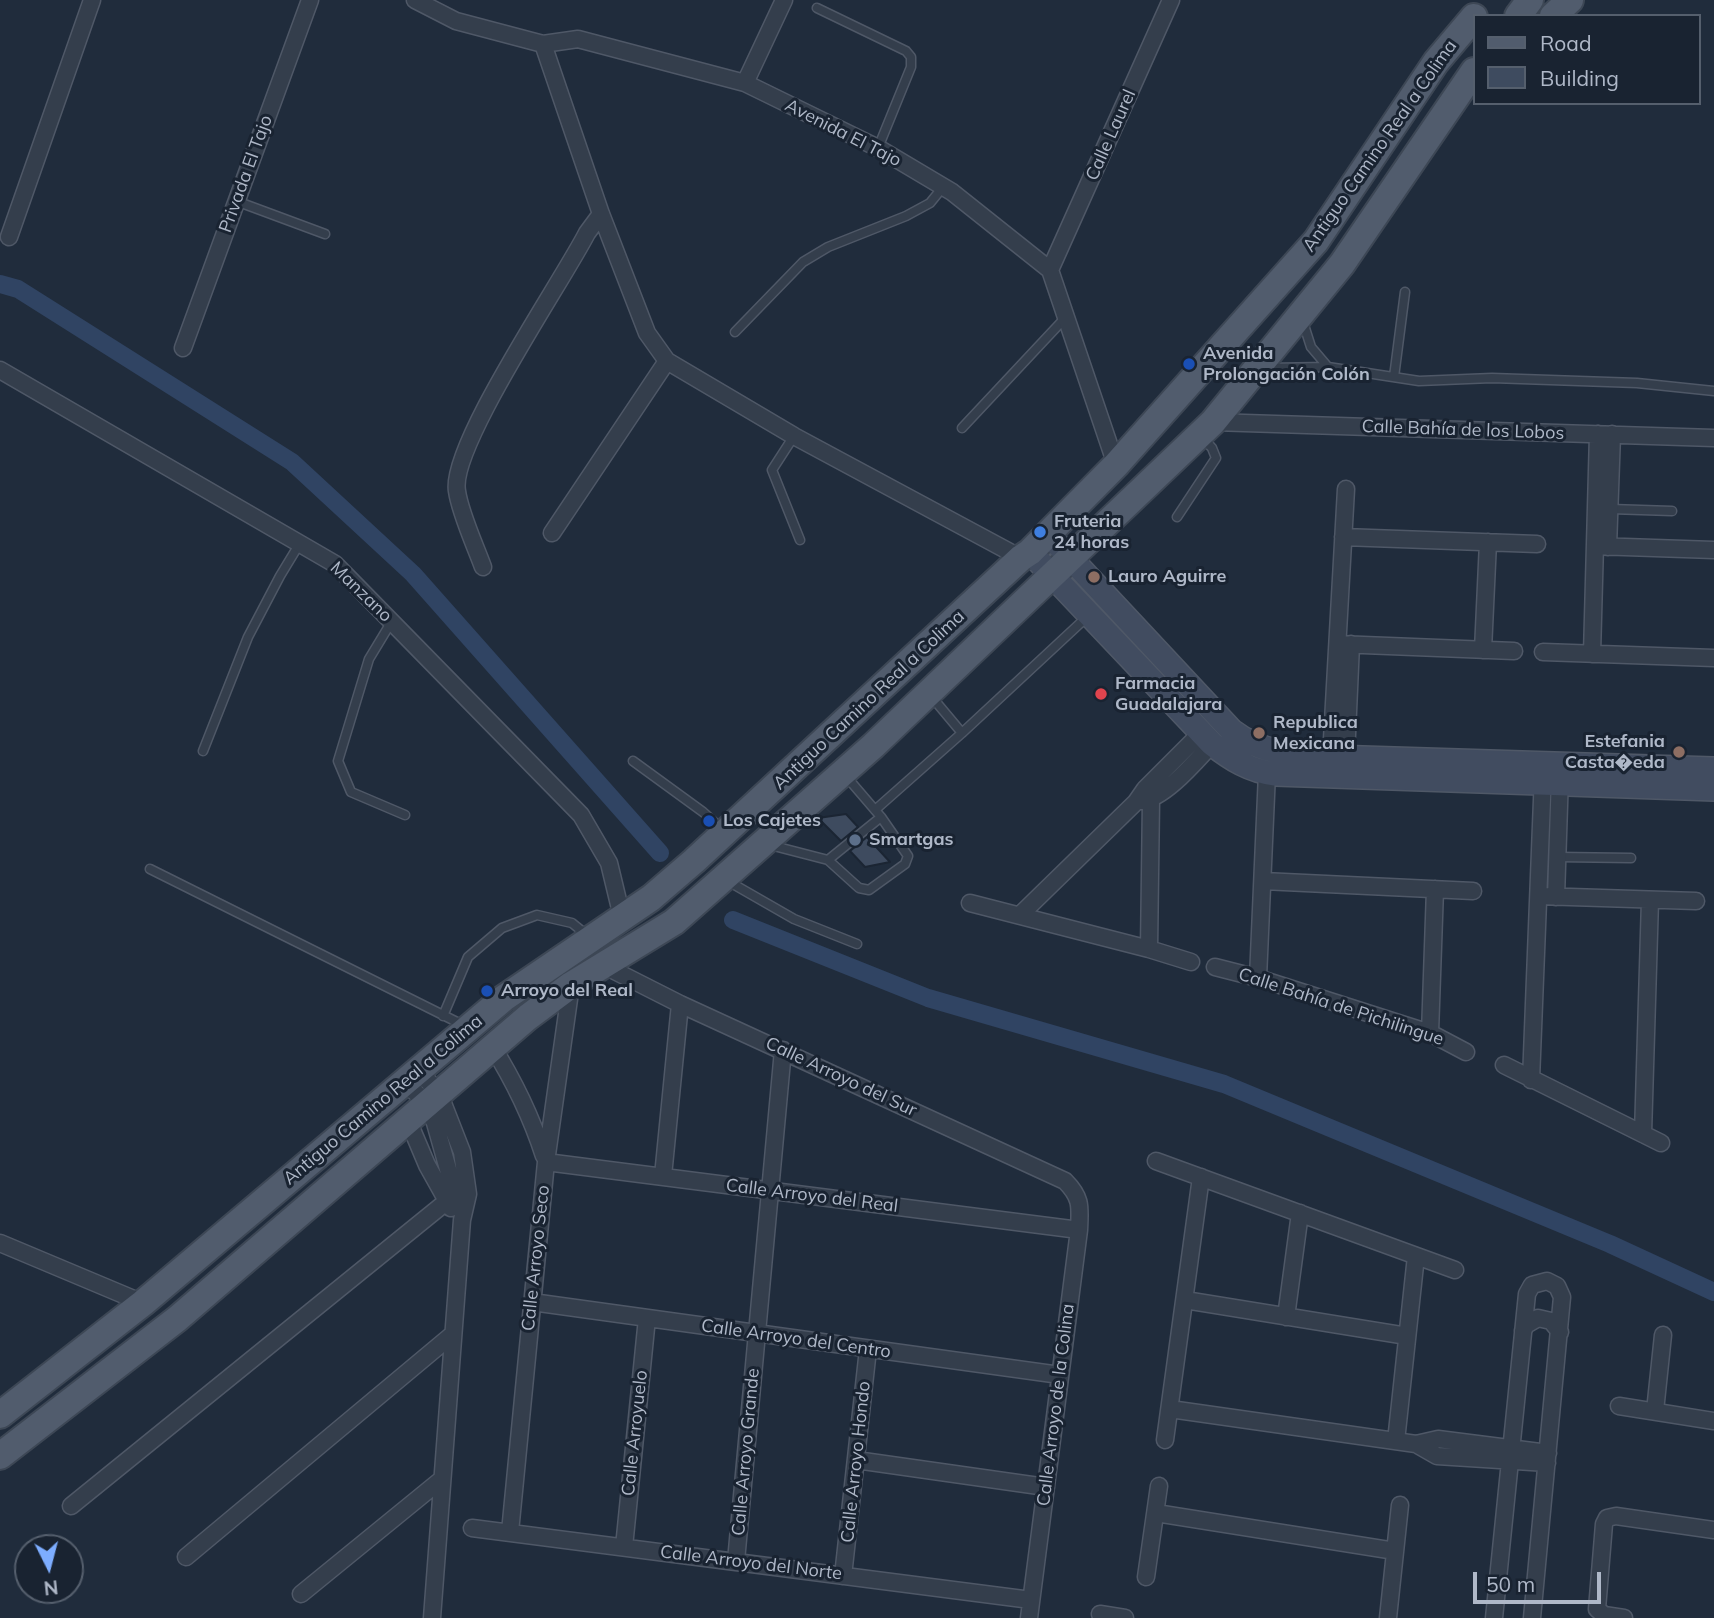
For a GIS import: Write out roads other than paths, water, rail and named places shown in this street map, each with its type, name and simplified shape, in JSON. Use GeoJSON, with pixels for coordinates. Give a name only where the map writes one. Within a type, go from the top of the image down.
{"type":"FeatureCollection","features":[{"type":"Feature","properties":{"kind":"main road","name":"Antiguo Camino Real a Colima"},"geometry":{"type":"LineString","coordinates":[[1477,14],[1489,0]]}},
{"type":"Feature","properties":{"kind":"main road"},"geometry":{"type":"LineString","coordinates":[[1555,14],[1570,0]]}},
{"type":"Feature","properties":{"kind":"main road","name":"Antiguo Camino Real a Colima"},"geometry":{"type":"LineString","coordinates":[[0,1415],[143,1303],[504,998],[651,898],[1033,548],[1116,465],[1316,240],[1436,62],[1472,20]]}},
{"type":"Feature","properties":{"kind":"main road","name":"Antiguo Camino Real a Colima"},"geometry":{"type":"LineString","coordinates":[[4,1453],[177,1319],[492,1046],[571,985],[674,922],[929,694],[1206,428],[1342,264],[1472,74]]}},
{"type":"Feature","properties":{"kind":"main road"},"geometry":{"type":"LineString","coordinates":[[1451,104],[1472,89]]}},
{"type":"Feature","properties":{"kind":"main road"},"geometry":{"type":"LineString","coordinates":[[0,1422],[5,1430],[4,1453]]}},
{"type":"Feature","properties":{"kind":"street"},"geometry":{"type":"LineString","coordinates":[[9,237],[92,0]]}},
{"type":"Feature","properties":{"kind":"street","name":"Privada El Tajo"},"geometry":{"type":"LineString","coordinates":[[183,348],[310,0]]}},
{"type":"Feature","properties":{"kind":"street","name":"Avenida El Tajo"},"geometry":{"type":"LineString","coordinates":[[415,0],[456,21],[543,44],[578,39],[745,83],[878,148],[943,187],[1050,270]]}},
{"type":"Feature","properties":{"kind":"street"},"geometry":{"type":"LineString","coordinates":[[745,83],[784,0]]}},
{"type":"Feature","properties":{"kind":"street","name":"Calle Laurel"},"geometry":{"type":"LineString","coordinates":[[1050,270],[1171,0]]}},
{"type":"Feature","properties":{"kind":"street"},"geometry":{"type":"LineString","coordinates":[[543,44],[601,214],[647,333],[667,361],[794,436],[1033,548],[1061,567],[1232,731],[1248,743],[1272,751],[1552,772],[1714,789]]}},
{"type":"Feature","properties":{"kind":"street"},"geometry":{"type":"LineString","coordinates":[[483,568],[456,490],[458,470],[485,407],[587,233],[601,214]]}},
{"type":"Feature","properties":{"kind":"street"},"geometry":{"type":"LineString","coordinates":[[1050,270],[1116,465]]}},
{"type":"Feature","properties":{"kind":"street"},"geometry":{"type":"LineString","coordinates":[[552,533],[667,361]]}},
{"type":"Feature","properties":{"kind":"street","name":"Manzano"},"geometry":{"type":"LineString","coordinates":[[0,370],[335,564],[581,815],[609,863],[622,917]]}},
{"type":"Feature","properties":{"kind":"street","name":"Calle Bahía de los Lobos"},"geometry":{"type":"LineString","coordinates":[[1206,428],[1714,438]]}},
{"type":"Feature","properties":{"kind":"street"},"geometry":{"type":"LineString","coordinates":[[1602,546],[1610,509],[1605,434]]}},
{"type":"Feature","properties":{"kind":"street"},"geometry":{"type":"LineString","coordinates":[[1592,654],[1602,546],[1605,434]]}},
{"type":"Feature","properties":{"kind":"street"},"geometry":{"type":"LineString","coordinates":[[1339,757],[1346,489]]}},
{"type":"Feature","properties":{"kind":"street"},"geometry":{"type":"LineString","coordinates":[[1343,537],[1537,544]]}},
{"type":"Feature","properties":{"kind":"street"},"geometry":{"type":"LineString","coordinates":[[1483,650],[1488,542]]}},
{"type":"Feature","properties":{"kind":"street"},"geometry":{"type":"LineString","coordinates":[[1602,546],[1714,550]]}},
{"type":"Feature","properties":{"kind":"street"},"geometry":{"type":"LineString","coordinates":[[1061,567],[1089,615],[1206,738],[1233,760],[1271,774],[1714,769]]}},
{"type":"Feature","properties":{"kind":"street"},"geometry":{"type":"LineString","coordinates":[[1344,644],[1514,651]]}},
{"type":"Feature","properties":{"kind":"street"},"geometry":{"type":"LineString","coordinates":[[1544,652],[1714,658]]}},
{"type":"Feature","properties":{"kind":"street"},"geometry":{"type":"LineString","coordinates":[[1020,915],[1206,738]]}},
{"type":"Feature","properties":{"kind":"street"},"geometry":{"type":"LineString","coordinates":[[1552,772],[1558,857],[1556,897]]}},
{"type":"Feature","properties":{"kind":"street"},"geometry":{"type":"LineString","coordinates":[[1531,1080],[1539,896],[1552,772]]}},
{"type":"Feature","properties":{"kind":"street"},"geometry":{"type":"LineString","coordinates":[[1258,978],[1266,825],[1264,820],[1271,774]]}},
{"type":"Feature","properties":{"kind":"street"},"geometry":{"type":"LineString","coordinates":[[1144,797],[1149,949]]}},
{"type":"Feature","properties":{"kind":"street"},"geometry":{"type":"LineString","coordinates":[[1263,881],[1473,891]]}},
{"type":"Feature","properties":{"kind":"street"},"geometry":{"type":"LineString","coordinates":[[1430,1033],[1435,890]]}},
{"type":"Feature","properties":{"kind":"street"},"geometry":{"type":"LineString","coordinates":[[1539,896],[1696,901]]}},
{"type":"Feature","properties":{"kind":"street"},"geometry":{"type":"LineString","coordinates":[[1643,1134],[1650,900]]}},
{"type":"Feature","properties":{"kind":"street"},"geometry":{"type":"LineString","coordinates":[[970,903],[1191,962]]}},
{"type":"Feature","properties":{"kind":"street","name":"Calle Arroyo del Sur"},"geometry":{"type":"LineString","coordinates":[[603,965],[680,1004],[1065,1181],[1077,1192]]}},
{"type":"Feature","properties":{"kind":"street","name":"Calle Bahía de Pichilingue"},"geometry":{"type":"LineString","coordinates":[[1215,967],[1258,978],[1430,1033],[1466,1052]]}},
{"type":"Feature","properties":{"kind":"street","name":"Calle Arroyo Seco"},"geometry":{"type":"LineString","coordinates":[[510,1532],[546,1161],[571,985]]}},
{"type":"Feature","properties":{"kind":"street"},"geometry":{"type":"LineString","coordinates":[[663,1177],[680,1004]]}},
{"type":"Feature","properties":{"kind":"street"},"geometry":{"type":"LineString","coordinates":[[492,1046],[524,1101],[546,1161]]}},
{"type":"Feature","properties":{"kind":"street","name":"Calle Arroyo Grande"},"geometry":{"type":"LineString","coordinates":[[736,1561],[783,1050]]}},
{"type":"Feature","properties":{"kind":"street"},"geometry":{"type":"LineString","coordinates":[[1504,1065],[1661,1143]]}},
{"type":"Feature","properties":{"kind":"street"},"geometry":{"type":"LineString","coordinates":[[412,1076],[457,1198]]}},
{"type":"Feature","properties":{"kind":"street"},"geometry":{"type":"LineString","coordinates":[[425,1106],[449,1138],[462,1220],[432,1618],[438,1618]]}},
{"type":"Feature","properties":{"kind":"street","name":"Calle Arroyo del Real"},"geometry":{"type":"LineString","coordinates":[[546,1161],[1079,1230]]}},
{"type":"Feature","properties":{"kind":"street"},"geometry":{"type":"LineString","coordinates":[[1156,1161],[1455,1270]]}},
{"type":"Feature","properties":{"kind":"street"},"geometry":{"type":"LineString","coordinates":[[1166,1440],[1201,1177]]}},
{"type":"Feature","properties":{"kind":"street","name":"Calle Arroyo de la Colina"},"geometry":{"type":"LineString","coordinates":[[1029,1618],[1079,1230],[1080,1206],[1077,1192]]}},
{"type":"Feature","properties":{"kind":"street"},"geometry":{"type":"LineString","coordinates":[[71,1506],[457,1198]]}},
{"type":"Feature","properties":{"kind":"street"},"geometry":{"type":"LineString","coordinates":[[1286,1317],[1300,1213]]}},
{"type":"Feature","properties":{"kind":"street"},"geometry":{"type":"LineString","coordinates":[[0,1243],[143,1303]]}},
{"type":"Feature","properties":{"kind":"street"},"geometry":{"type":"LineString","coordinates":[[1396,1441],[1416,1256]]}},
{"type":"Feature","properties":{"kind":"street"},"geometry":{"type":"LineString","coordinates":[[1494,1618],[1527,1294],[1532,1285],[1542,1281],[1552,1283],[1562,1297],[1532,1618]]}},
{"type":"Feature","properties":{"kind":"street"},"geometry":{"type":"LineString","coordinates":[[1185,1300],[1407,1336]]}},
{"type":"Feature","properties":{"kind":"street","name":"Calle Arroyo del Centro"},"geometry":{"type":"LineString","coordinates":[[532,1303],[1060,1375]]}},
{"type":"Feature","properties":{"kind":"street","name":"Calle Arroyuelo"},"geometry":{"type":"LineString","coordinates":[[624,1547],[647,1318]]}},
{"type":"Feature","properties":{"kind":"street"},"geometry":{"type":"LineString","coordinates":[[1523,1331],[1526,1325],[1538,1318],[1552,1321],[1560,1332]]}},
{"type":"Feature","properties":{"kind":"street"},"geometry":{"type":"LineString","coordinates":[[186,1557],[453,1335]]}},
{"type":"Feature","properties":{"kind":"street"},"geometry":{"type":"LineString","coordinates":[[1655,1411],[1663,1335]]}},
{"type":"Feature","properties":{"kind":"street","name":"Calle Arroyo Hondo"},"geometry":{"type":"LineString","coordinates":[[843,1576],[869,1349]]}},
{"type":"Feature","properties":{"kind":"street"},"geometry":{"type":"LineString","coordinates":[[1619,1406],[1714,1421]]}},
{"type":"Feature","properties":{"kind":"street"},"geometry":{"type":"LineString","coordinates":[[1170,1409],[1416,1444],[1437,1456],[1511,1454],[1547,1458]]}},
{"type":"Feature","properties":{"kind":"street"},"geometry":{"type":"LineString","coordinates":[[856,1460],[1046,1487]]}},
{"type":"Feature","properties":{"kind":"street"},"geometry":{"type":"LineString","coordinates":[[301,1594],[442,1479]]}},
{"type":"Feature","properties":{"kind":"street"},"geometry":{"type":"LineString","coordinates":[[1146,1577],[1159,1486]]}},
{"type":"Feature","properties":{"kind":"street"},"geometry":{"type":"LineString","coordinates":[[1388,1618],[1400,1505]]}},
{"type":"Feature","properties":{"kind":"street"},"geometry":{"type":"LineString","coordinates":[[1156,1513],[1395,1551]]}},
{"type":"Feature","properties":{"kind":"street"},"geometry":{"type":"LineString","coordinates":[[1624,1618],[1604,1615],[1597,1609],[1604,1524],[1607,1518],[1616,1516],[1714,1530]]}},
{"type":"Feature","properties":{"kind":"street","name":"Calle Arroyo del Norte"},"geometry":{"type":"LineString","coordinates":[[472,1528],[1031,1600]]}},
{"type":"Feature","properties":{"kind":"street"},"geometry":{"type":"LineString","coordinates":[[1100,1614],[1125,1618]]}},
{"type":"Feature","properties":{"kind":"lane"},"geometry":{"type":"LineString","coordinates":[[817,8],[906,51],[912,57],[911,67],[878,148]]}},
{"type":"Feature","properties":{"kind":"lane"},"geometry":{"type":"LineString","coordinates":[[735,332],[803,262],[828,247],[906,216],[930,203],[943,187]]}},
{"type":"Feature","properties":{"kind":"lane"},"geometry":{"type":"LineString","coordinates":[[236,201],[325,234]]}},
{"type":"Feature","properties":{"kind":"lane"},"geometry":{"type":"LineString","coordinates":[[1394,377],[1405,292]]}},
{"type":"Feature","properties":{"kind":"lane"},"geometry":{"type":"LineString","coordinates":[[1300,314],[1311,347],[1328,367]]}},
{"type":"Feature","properties":{"kind":"lane"},"geometry":{"type":"LineString","coordinates":[[962,428],[1066,317]]}},
{"type":"Feature","properties":{"kind":"lane"},"geometry":{"type":"LineString","coordinates":[[1256,369],[1328,367],[1419,381],[1492,378],[1637,383],[1714,391]]}},
{"type":"Feature","properties":{"kind":"lane"},"geometry":{"type":"LineString","coordinates":[[1177,517],[1216,457],[1206,428]]}},
{"type":"Feature","properties":{"kind":"lane"},"geometry":{"type":"LineString","coordinates":[[794,436],[772,470],[800,540]]}},
{"type":"Feature","properties":{"kind":"lane"},"geometry":{"type":"LineString","coordinates":[[1610,509],[1672,512]]}},
{"type":"Feature","properties":{"kind":"lane"},"geometry":{"type":"LineString","coordinates":[[203,751],[248,637],[300,543]]}},
{"type":"Feature","properties":{"kind":"lane"},"geometry":{"type":"LineString","coordinates":[[828,860],[1089,615]]}},
{"type":"Feature","properties":{"kind":"lane"},"geometry":{"type":"LineString","coordinates":[[392,621],[369,659],[338,761],[351,792],[405,815]]}},
{"type":"Feature","properties":{"kind":"lane"},"geometry":{"type":"LineString","coordinates":[[929,694],[962,733]]}},
{"type":"Feature","properties":{"kind":"lane"},"geometry":{"type":"LineString","coordinates":[[633,761],[703,812],[725,832]]}},
{"type":"Feature","properties":{"kind":"lane"},"geometry":{"type":"LineString","coordinates":[[764,843],[828,860],[859,888],[869,890],[905,864],[908,856],[878,814],[843,773]]}},
{"type":"Feature","properties":{"kind":"lane"},"geometry":{"type":"LineString","coordinates":[[1558,857],[1631,858]]}},
{"type":"Feature","properties":{"kind":"lane"},"geometry":{"type":"LineString","coordinates":[[150,869],[469,1028]]}},
{"type":"Feature","properties":{"kind":"lane"},"geometry":{"type":"LineString","coordinates":[[724,878],[794,919],[857,944]]}},
{"type":"Feature","properties":{"kind":"lane"},"geometry":{"type":"LineString","coordinates":[[443,1016],[468,957],[502,928],[537,915],[572,923],[591,938]]}},
{"type":"Feature","properties":{"kind":"waterway"},"geometry":{"type":"LineString","coordinates":[[0,284],[18,289],[292,462],[413,574],[660,853]]}},
{"type":"Feature","properties":{"kind":"waterway"},"geometry":{"type":"LineString","coordinates":[[733,920],[928,998],[1224,1084],[1610,1244],[1714,1292]]}},
{"type":"Feature","properties":{"kind":"place","name":"Avenida Prolongación Colón"},"geometry":{"type":"Point","coordinates":[1189,364]}},
{"type":"Feature","properties":{"kind":"place","name":"Fruteria 24 horas"},"geometry":{"type":"Point","coordinates":[1040,532]}},
{"type":"Feature","properties":{"kind":"place","name":"Lauro Aguirre"},"geometry":{"type":"Point","coordinates":[1094,577]}},
{"type":"Feature","properties":{"kind":"place","name":"Farmacia Guadalajara"},"geometry":{"type":"Point","coordinates":[1101,694]}},
{"type":"Feature","properties":{"kind":"place","name":"Republica Mexicana"},"geometry":{"type":"Point","coordinates":[1259,733]}},
{"type":"Feature","properties":{"kind":"place","name":"Estefania Casta�eda"},"geometry":{"type":"Point","coordinates":[1679,752]}},
{"type":"Feature","properties":{"kind":"place","name":"Los Cajetes"},"geometry":{"type":"Point","coordinates":[709,821]}},
{"type":"Feature","properties":{"kind":"place","name":"Smartgas"},"geometry":{"type":"Point","coordinates":[855,840]}},
{"type":"Feature","properties":{"kind":"place","name":"Arroyo del Real"},"geometry":{"type":"Point","coordinates":[487,991]}}]}
